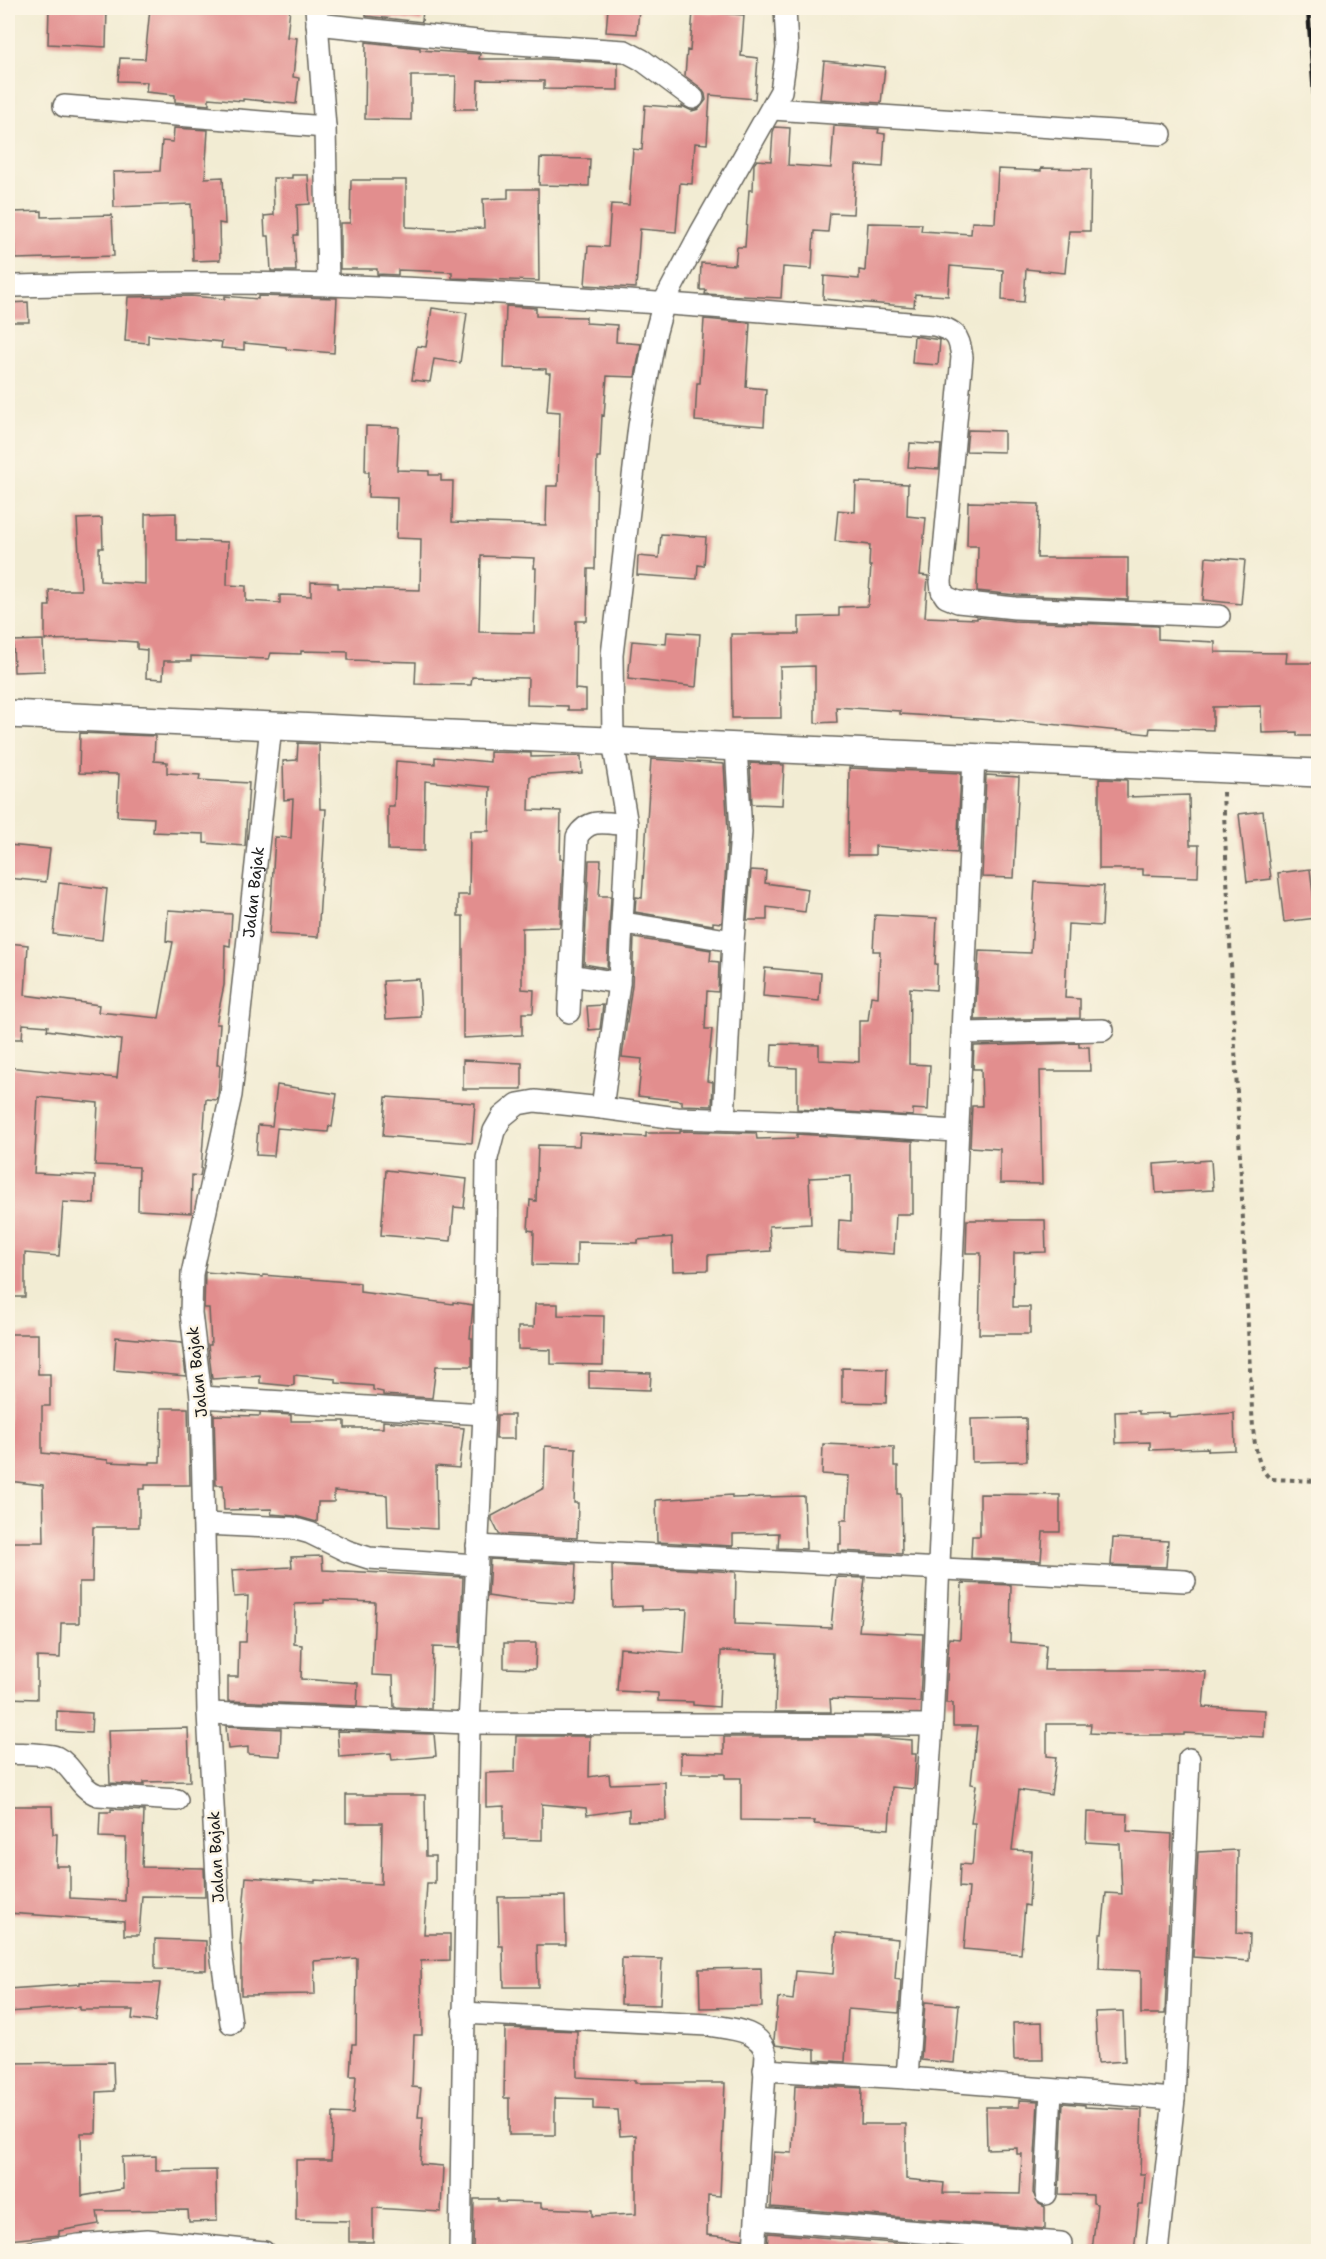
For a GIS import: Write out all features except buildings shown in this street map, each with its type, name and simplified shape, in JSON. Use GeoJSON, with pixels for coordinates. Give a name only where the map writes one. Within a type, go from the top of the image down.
{"type":"FeatureCollection","features":[{"type":"Feature","properties":{"kind":"street"},"geometry":{"type":"LineString","coordinates":[[602,1108],[619,983],[624,923],[627,825],[613,741],[612,655],[639,426],[655,335],[664,302],[781,91],[787,49],[785,8]]}},
{"type":"Feature","properties":{"kind":"street"},"geometry":{"type":"LineString","coordinates":[[328,285],[325,127],[316,16],[487,42],[625,51],[642,60],[693,98]]}},
{"type":"Feature","properties":{"kind":"street"},"geometry":{"type":"LineString","coordinates":[[64,106],[325,127]]}},
{"type":"Feature","properties":{"kind":"street"},"geometry":{"type":"LineString","coordinates":[[772,109],[1161,134]]}},
{"type":"Feature","properties":{"kind":"street"},"geometry":{"type":"LineString","coordinates":[[8,286],[328,285],[664,302],[934,325],[951,330],[960,340],[962,357],[942,591],[951,600],[1015,608],[1219,616]]}},
{"type":"Feature","properties":{"kind":"street"},"geometry":{"type":"LineString","coordinates":[[8,714],[1318,773]]}},
{"type":"Feature","properties":{"kind":"street","name":"Jalan Bajak"},"geometry":{"type":"LineString","coordinates":[[231,2023],[221,1952],[208,1713],[201,1397],[191,1313],[192,1274],[231,1095],[271,726]]}},
{"type":"Feature","properties":{"kind":"street"},"geometry":{"type":"LineString","coordinates":[[724,1119],[741,832],[736,746]]}},
{"type":"Feature","properties":{"kind":"street"},"geometry":{"type":"LineString","coordinates":[[907,2078],[932,1725],[974,757]]}},
{"type":"Feature","properties":{"kind":"street"},"geometry":{"type":"LineString","coordinates":[[569,1012],[577,837],[588,824],[627,825]]}},
{"type":"Feature","properties":{"kind":"street"},"geometry":{"type":"LineString","coordinates":[[624,923],[733,941]]}},
{"type":"Feature","properties":{"kind":"street"},"geometry":{"type":"LineString","coordinates":[[571,975],[619,983]]}},
{"type":"Feature","properties":{"kind":"street"},"geometry":{"type":"LineString","coordinates":[[963,1033],[1103,1030]]}},
{"type":"Feature","properties":{"kind":"street"},"geometry":{"type":"LineString","coordinates":[[459,2252],[469,1723],[484,1414],[487,1158],[494,1131],[502,1117],[518,1104],[535,1101],[677,1118],[956,1131]]}},
{"type":"Feature","properties":{"kind":"street"},"geometry":{"type":"LineString","coordinates":[[201,1397],[484,1414]]}},
{"type":"Feature","properties":{"kind":"street"},"geometry":{"type":"LineString","coordinates":[[204,1524],[292,1528],[310,1533],[347,1551],[369,1558],[477,1556],[937,1570],[1185,1581]]}},
{"type":"Feature","properties":{"kind":"street"},"geometry":{"type":"LineString","coordinates":[[208,1713],[469,1723],[932,1725]]}},
{"type":"Feature","properties":{"kind":"street"},"geometry":{"type":"LineString","coordinates":[[8,1753],[54,1756],[65,1764],[89,1792],[98,1795],[177,1800]]}},
{"type":"Feature","properties":{"kind":"street"},"geometry":{"type":"LineString","coordinates":[[1157,2252],[1174,2099],[1189,1759]]}},
{"type":"Feature","properties":{"kind":"street"},"geometry":{"type":"LineString","coordinates":[[463,2013],[708,2025],[741,2031],[754,2036],[763,2044],[765,2054],[754,2252]]}},
{"type":"Feature","properties":{"kind":"street"},"geometry":{"type":"LineString","coordinates":[[764,2070],[907,2078],[1174,2099]]}},
{"type":"Feature","properties":{"kind":"street"},"geometry":{"type":"LineString","coordinates":[[1046,2194],[1051,2090]]}},
{"type":"Feature","properties":{"kind":"street"},"geometry":{"type":"LineString","coordinates":[[757,2219],[1061,2243]]}},
{"type":"Feature","properties":{"kind":"street"},"geometry":{"type":"LineString","coordinates":[[32,2252],[79,2245],[147,2240],[264,2252]]}},
{"type":"Feature","properties":{"kind":"path"},"geometry":{"type":"LineString","coordinates":[[1222,768],[1251,1392],[1258,1461],[1265,1475],[1271,1479],[1318,1481]]}},
{"type":"Feature","properties":{"kind":"railway"},"geometry":{"type":"LineString","coordinates":[[1308,8],[1318,152]]}}]}
